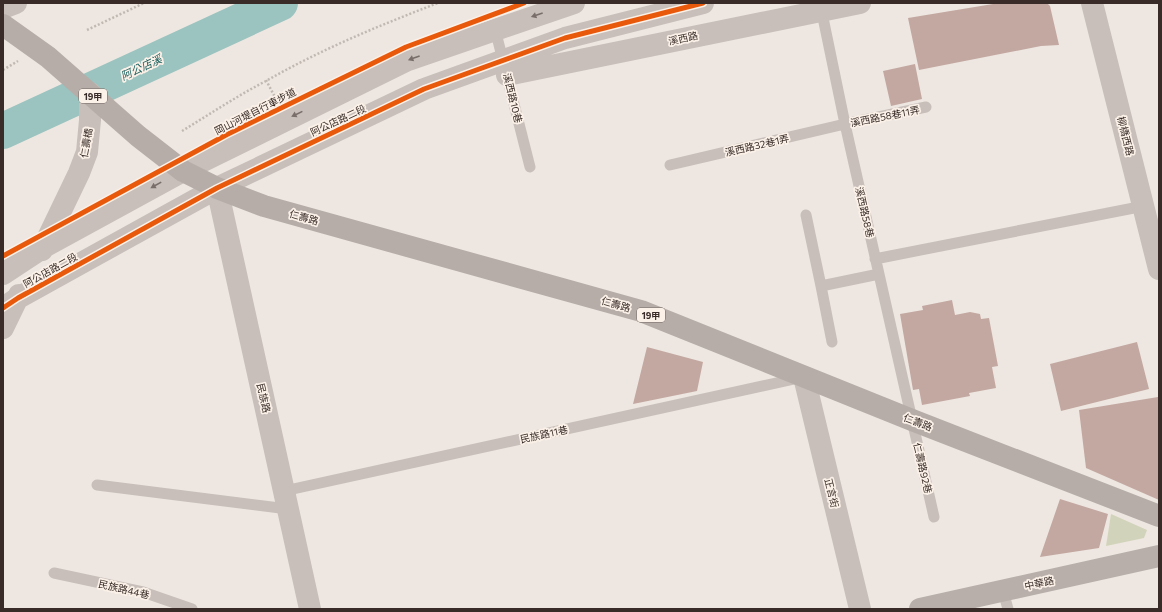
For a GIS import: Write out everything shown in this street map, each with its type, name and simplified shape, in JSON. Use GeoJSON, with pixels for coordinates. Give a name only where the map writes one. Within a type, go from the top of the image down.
{"type":"FeatureCollection","features":[{"type":"Feature","properties":{"kind":"main road","name":"19甲"},"geometry":{"type":"LineString","coordinates":[[3,25],[48,57],[90,93]]}},
{"type":"Feature","properties":{"kind":"main road","name":"仁壽路"},"geometry":{"type":"LineString","coordinates":[[90,93],[138,136],[183,171],[217,188],[264,206],[641,311],[912,420],[1159,516]]}},
{"type":"Feature","properties":{"kind":"main road","name":"中華路"},"geometry":{"type":"LineString","coordinates":[[920,609],[1006,600],[1159,556]]}},
{"type":"Feature","properties":{"kind":"street"},"geometry":{"type":"LineString","coordinates":[[3,8],[16,3]]}},
{"type":"Feature","properties":{"kind":"street","name":"阿公店路二段"},"geometry":{"type":"LineString","coordinates":[[3,274],[44,247],[183,171],[408,60],[574,3]]}},
{"type":"Feature","properties":{"kind":"street","name":"阿公店路二段"},"geometry":{"type":"LineString","coordinates":[[10,303],[217,188],[424,89],[505,67],[565,38],[703,3]]}},
{"type":"Feature","properties":{"kind":"street","name":"溪西路"},"geometry":{"type":"LineString","coordinates":[[505,67],[821,6],[860,3]]}},
{"type":"Feature","properties":{"kind":"street","name":"柳橋西路"},"geometry":{"type":"LineString","coordinates":[[1092,3],[1159,269]]}},
{"type":"Feature","properties":{"kind":"street","name":"仁壽橋"},"geometry":{"type":"LineString","coordinates":[[3,328],[10,303],[44,247],[87,152],[90,120],[90,93]]}},
{"type":"Feature","properties":{"kind":"street","name":"民族路"},"geometry":{"type":"LineString","coordinates":[[217,188],[310,609]]}},
{"type":"Feature","properties":{"kind":"street","name":"正言街"},"geometry":{"type":"LineString","coordinates":[[804,377],[860,609]]}},
{"type":"Feature","properties":{"kind":"lane","name":"溪西路58巷"},"geometry":{"type":"LineString","coordinates":[[821,6],[844,124],[912,420]]}},
{"type":"Feature","properties":{"kind":"lane","name":"溪西路10巷"},"geometry":{"type":"LineString","coordinates":[[495,29],[530,167]]}},
{"type":"Feature","properties":{"kind":"lane","name":"溪西路58巷11弄"},"geometry":{"type":"LineString","coordinates":[[844,124],[926,107]]}},
{"type":"Feature","properties":{"kind":"lane","name":"溪西路32巷1弄"},"geometry":{"type":"LineString","coordinates":[[670,165],[844,124]]}},
{"type":"Feature","properties":{"kind":"lane"},"geometry":{"type":"LineString","coordinates":[[875,259],[1144,206]]}},
{"type":"Feature","properties":{"kind":"lane"},"geometry":{"type":"LineString","coordinates":[[806,215],[822,286],[832,342]]}},
{"type":"Feature","properties":{"kind":"lane"},"geometry":{"type":"LineString","coordinates":[[822,286],[879,274]]}},
{"type":"Feature","properties":{"kind":"lane","name":"民族路11巷"},"geometry":{"type":"LineString","coordinates":[[97,485],[286,500],[804,377]]}},
{"type":"Feature","properties":{"kind":"lane","name":"仁壽路92巷"},"geometry":{"type":"LineString","coordinates":[[912,420],[934,517]]}},
{"type":"Feature","properties":{"kind":"lane","name":"民族路44巷"},"geometry":{"type":"LineString","coordinates":[[54,573],[143,592],[192,609]]}},
{"type":"Feature","properties":{"kind":"path"},"geometry":{"type":"LineString","coordinates":[[86,30],[144,3]]}},
{"type":"Feature","properties":{"kind":"path"},"geometry":{"type":"LineString","coordinates":[[182,131],[266,80],[408,14],[438,3]]}},
{"type":"Feature","properties":{"kind":"green space"},"geometry":{"type":"Polygon","coordinates":[[[1111,514],[1147,530],[1144,538],[1106,546],[1111,514]]]}},
{"type":"Feature","properties":{"kind":"building"},"geometry":{"type":"Polygon","coordinates":[[[999,3],[1047,3],[1050,6],[1059,45],[1041,46],[919,70],[908,18],[999,3]]]}},
{"type":"Feature","properties":{"kind":"building"},"geometry":{"type":"Polygon","coordinates":[[[915,64],[922,99],[891,106],[883,71],[915,64]]]}},
{"type":"Feature","properties":{"kind":"building"},"geometry":{"type":"Polygon","coordinates":[[[952,300],[955,315],[970,312],[980,314],[981,319],[989,318],[998,366],[992,367],[996,388],[969,393],[970,396],[922,405],[919,389],[913,390],[900,314],[923,310],[922,306],[952,300]]]}},
{"type":"Feature","properties":{"kind":"building"},"geometry":{"type":"Polygon","coordinates":[[[1137,342],[1149,389],[1061,411],[1050,364],[1137,342]]]}},
{"type":"Feature","properties":{"kind":"building"},"geometry":{"type":"Polygon","coordinates":[[[647,347],[703,362],[697,391],[633,404],[647,347]]]}},
{"type":"Feature","properties":{"kind":"building"},"geometry":{"type":"Polygon","coordinates":[[[1158,397],[1159,500],[1086,468],[1079,410],[1158,397]]]}},
{"type":"Feature","properties":{"kind":"building"},"geometry":{"type":"Polygon","coordinates":[[[1060,499],[1108,514],[1099,548],[1040,557],[1060,499]]]}},
{"type":"Feature","properties":{"kind":"waterway","name":"阿公店溪"},"geometry":{"type":"LineString","coordinates":[[3,131],[280,3]]}},
{"type":"Feature","properties":{"kind":"cycle path","name":"岡山河堤自行車步道"},"geometry":{"type":"LineString","coordinates":[[3,256],[226,135],[406,47],[524,3]]}},
{"type":"Feature","properties":{"kind":"cycle path"},"geometry":{"type":"LineString","coordinates":[[3,308],[18,298],[217,188],[424,89],[565,38],[703,3]]}}]}
